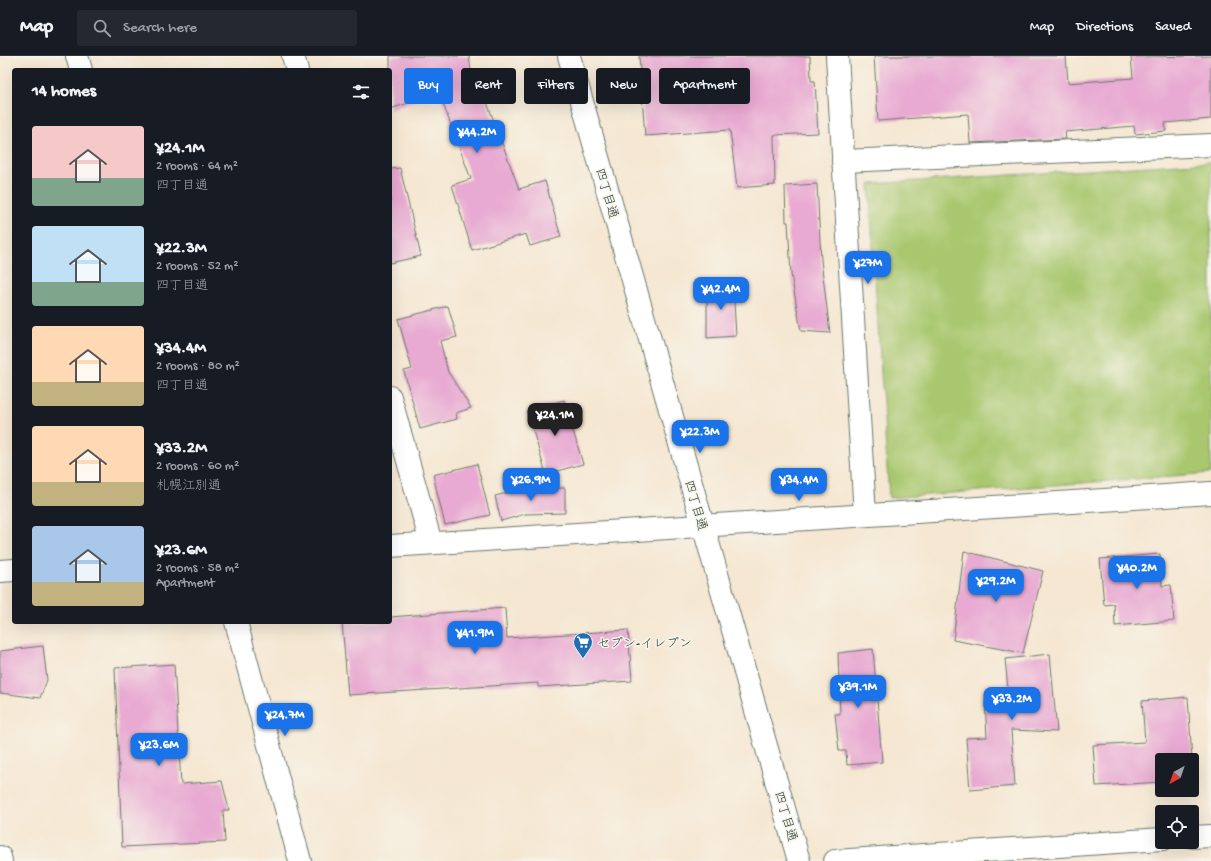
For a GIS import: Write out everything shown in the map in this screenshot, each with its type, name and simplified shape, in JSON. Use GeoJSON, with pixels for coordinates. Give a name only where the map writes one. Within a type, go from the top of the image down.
{"type":"FeatureCollection","features":[{"type":"Feature","properties":{"kind":"main road"},"geometry":{"type":"LineString","coordinates":[[77,56],[80,68]]}},
{"type":"Feature","properties":{"kind":"main road"},"geometry":{"type":"LineString","coordinates":[[294,56],[297,68]]}},
{"type":"Feature","properties":{"kind":"main road","name":"四丁目通"},"geometry":{"type":"LineString","coordinates":[[569,56],[799,861]]}},
{"type":"Feature","properties":{"kind":"main road"},"geometry":{"type":"LineString","coordinates":[[837,56],[865,515]]}},
{"type":"Feature","properties":{"kind":"main road"},"geometry":{"type":"LineString","coordinates":[[843,161],[1211,145]]}},
{"type":"Feature","properties":{"kind":"main road"},"geometry":{"type":"LineString","coordinates":[[392,404],[431,543]]}},
{"type":"Feature","properties":{"kind":"main road"},"geometry":{"type":"LineString","coordinates":[[392,546],[1211,493]]}},
{"type":"Feature","properties":{"kind":"main road"},"geometry":{"type":"LineString","coordinates":[[0,571],[12,570]]}},
{"type":"Feature","properties":{"kind":"main road"},"geometry":{"type":"LineString","coordinates":[[237,624],[300,861]]}},
{"type":"Feature","properties":{"kind":"main road"},"geometry":{"type":"LineString","coordinates":[[1199,837],[1211,836]]}},
{"type":"Feature","properties":{"kind":"main road"},"geometry":{"type":"LineString","coordinates":[[835,861],[1155,839]]}},
{"type":"Feature","properties":{"kind":"main road"},"geometry":{"type":"LineString","coordinates":[[0,857],[1,861]]}},
{"type":"Feature","properties":{"kind":"green space"},"geometry":{"type":"Polygon","coordinates":[[[1211,162],[1211,473],[889,498],[869,184],[1211,162]]]}},
{"type":"Feature","properties":{"kind":"building"},"geometry":{"type":"Polygon","coordinates":[[[390,56],[469,56],[471,68],[461,68],[461,104],[488,104],[519,189],[545,181],[561,237],[530,246],[526,234],[472,250],[452,185],[471,179],[443,104],[453,104],[453,68],[404,68],[404,104],[405,104],[392,108],[392,68],[390,68],[390,56]]]}},
{"type":"Feature","properties":{"kind":"building"},"geometry":{"type":"Polygon","coordinates":[[[639,56],[810,56],[811,81],[815,81],[818,133],[774,135],[775,185],[737,188],[730,130],[645,136],[643,104],[651,104],[651,68],[640,68],[639,56]]]}},
{"type":"Feature","properties":{"kind":"building"},"geometry":{"type":"Polygon","coordinates":[[[874,56],[1066,56],[1068,83],[1133,78],[1131,57],[1211,56],[1211,119],[1165,123],[1166,131],[1135,134],[1134,126],[1065,132],[1066,139],[970,143],[968,114],[878,121],[874,56]]]}},
{"type":"Feature","properties":{"kind":"building"},"geometry":{"type":"Polygon","coordinates":[[[400,168],[421,256],[392,263],[392,169],[400,168]]]}},
{"type":"Feature","properties":{"kind":"building"},"geometry":{"type":"Polygon","coordinates":[[[817,184],[821,260],[830,333],[801,331],[791,274],[788,222],[786,222],[785,186],[817,184]]]}},
{"type":"Feature","properties":{"kind":"building"},"geometry":{"type":"Polygon","coordinates":[[[733,284],[736,336],[707,338],[707,286],[733,284]]]}},
{"type":"Feature","properties":{"kind":"building"},"geometry":{"type":"Polygon","coordinates":[[[448,306],[457,337],[440,341],[448,372],[471,408],[456,413],[457,419],[420,429],[404,371],[412,369],[398,319],[448,306]]]}},
{"type":"Feature","properties":{"kind":"building"},"geometry":{"type":"Polygon","coordinates":[[[564,400],[583,464],[546,474],[527,411],[564,400]]]}},
{"type":"Feature","properties":{"kind":"building"},"geometry":{"type":"Polygon","coordinates":[[[477,464],[490,515],[445,525],[433,475],[477,464]]]}},
{"type":"Feature","properties":{"kind":"building"},"geometry":{"type":"Polygon","coordinates":[[[565,488],[565,513],[525,514],[501,521],[495,496],[523,489],[565,488]]]}},
{"type":"Feature","properties":{"kind":"building"},"geometry":{"type":"Polygon","coordinates":[[[964,551],[1043,571],[1023,653],[953,640],[964,551]]]}},
{"type":"Feature","properties":{"kind":"building"},"geometry":{"type":"Polygon","coordinates":[[[1160,554],[1162,586],[1171,585],[1174,621],[1115,626],[1114,604],[1104,605],[1100,559],[1160,554]]]}},
{"type":"Feature","properties":{"kind":"building"},"geometry":{"type":"Polygon","coordinates":[[[505,608],[507,638],[628,630],[632,681],[538,687],[538,683],[348,695],[342,624],[392,624],[392,617],[505,608]]]}},
{"type":"Feature","properties":{"kind":"building"},"geometry":{"type":"Polygon","coordinates":[[[43,646],[47,680],[40,698],[0,693],[0,651],[43,646]]]}},
{"type":"Feature","properties":{"kind":"building"},"geometry":{"type":"Polygon","coordinates":[[[873,649],[882,762],[847,765],[846,751],[839,751],[835,714],[840,714],[838,653],[873,649]]]}},
{"type":"Feature","properties":{"kind":"building"},"geometry":{"type":"Polygon","coordinates":[[[1050,654],[1057,732],[1011,730],[1015,786],[970,790],[966,738],[987,737],[985,702],[1009,699],[1005,659],[1050,654]]]}},
{"type":"Feature","properties":{"kind":"building"},"geometry":{"type":"Polygon","coordinates":[[[174,664],[181,784],[222,781],[229,810],[223,810],[225,842],[122,847],[115,668],[174,664]]]}},
{"type":"Feature","properties":{"kind":"building"},"geometry":{"type":"Polygon","coordinates":[[[1188,697],[1192,753],[1155,753],[1155,782],[1096,786],[1093,745],[1145,742],[1142,701],[1188,697]]]}},
{"type":"Feature","properties":{"kind":"place","name":"セブン-イレブン"},"geometry":{"type":"Point","coordinates":[583,659]}}]}
